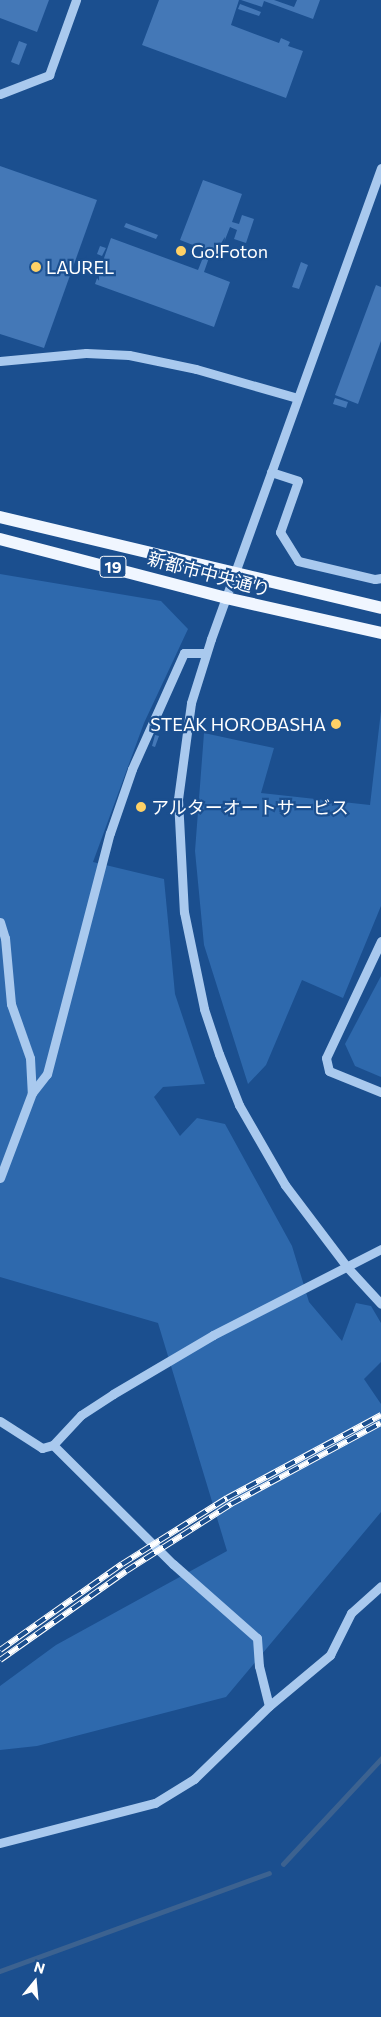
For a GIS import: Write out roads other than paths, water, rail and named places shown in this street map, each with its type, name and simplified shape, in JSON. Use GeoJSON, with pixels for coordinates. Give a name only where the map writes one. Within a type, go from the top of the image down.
{"type":"FeatureCollection","features":[{"type":"Feature","properties":{"kind":"main road","name":"新都市中央通り"},"geometry":{"type":"LineString","coordinates":[[0,517],[234,575],[381,608]]}},
{"type":"Feature","properties":{"kind":"main road","name":"新都市中央通り"},"geometry":{"type":"LineString","coordinates":[[0,539],[34,545],[226,598],[381,633]]}},
{"type":"Feature","properties":{"kind":"street"},"geometry":{"type":"LineString","coordinates":[[0,94],[49,75],[76,0]]}},
{"type":"Feature","properties":{"kind":"street"},"geometry":{"type":"LineString","coordinates":[[381,168],[206,653],[191,703],[178,799],[184,912],[193,964],[204,1009],[240,1104],[285,1185],[348,1267],[381,1304]]}},
{"type":"Feature","properties":{"kind":"street"},"geometry":{"type":"LineString","coordinates":[[0,361],[86,352],[129,355],[196,369],[297,398]]}},
{"type":"Feature","properties":{"kind":"street"},"geometry":{"type":"LineString","coordinates":[[271,472],[298,481],[280,532],[298,561],[375,579],[381,578]]}},
{"type":"Feature","properties":{"kind":"street"},"geometry":{"type":"LineString","coordinates":[[0,1178],[32,1093],[47,1074],[110,833],[132,769],[184,653],[206,653]]}},
{"type":"Feature","properties":{"kind":"street"},"geometry":{"type":"LineString","coordinates":[[0,922],[5,938],[11,1004],[30,1058],[32,1093]]}},
{"type":"Feature","properties":{"kind":"street"},"geometry":{"type":"LineString","coordinates":[[381,941],[326,1058],[329,1071],[381,1092]]}},
{"type":"Feature","properties":{"kind":"street"},"geometry":{"type":"LineString","coordinates":[[0,1421],[42,1448],[53,1445],[81,1415],[121,1389],[214,1334],[381,1249]]}},
{"type":"Feature","properties":{"kind":"street"},"geometry":{"type":"LineString","coordinates":[[53,1445],[173,1564],[257,1638],[259,1666],[269,1706]]}},
{"type":"Feature","properties":{"kind":"street"},"geometry":{"type":"LineString","coordinates":[[0,1842],[155,1803],[194,1780],[269,1706],[330,1655],[351,1612],[381,1586]]}},
{"type":"Feature","properties":{"kind":"waterway"},"geometry":{"type":"LineString","coordinates":[[283,1864],[381,1759]]}},
{"type":"Feature","properties":{"kind":"waterway"},"geometry":{"type":"LineString","coordinates":[[0,1971],[269,1873]]}},
{"type":"Feature","properties":{"kind":"railway"},"geometry":{"type":"LineString","coordinates":[[0,1650],[122,1564],[227,1498],[381,1415]]}},
{"type":"Feature","properties":{"kind":"railway"},"geometry":{"type":"LineString","coordinates":[[0,1660],[126,1571],[231,1504],[381,1423]]}},
{"type":"Feature","properties":{"kind":"place","name":"Go!Foton"},"geometry":{"type":"Point","coordinates":[181,251]}},
{"type":"Feature","properties":{"kind":"place","name":"LAUREL"},"geometry":{"type":"Point","coordinates":[36,267]}},
{"type":"Feature","properties":{"kind":"place","name":"STEAK HOROBASHA"},"geometry":{"type":"Point","coordinates":[336,724]}},
{"type":"Feature","properties":{"kind":"place","name":"アルターオートサービス"},"geometry":{"type":"Point","coordinates":[141,807]}}]}
